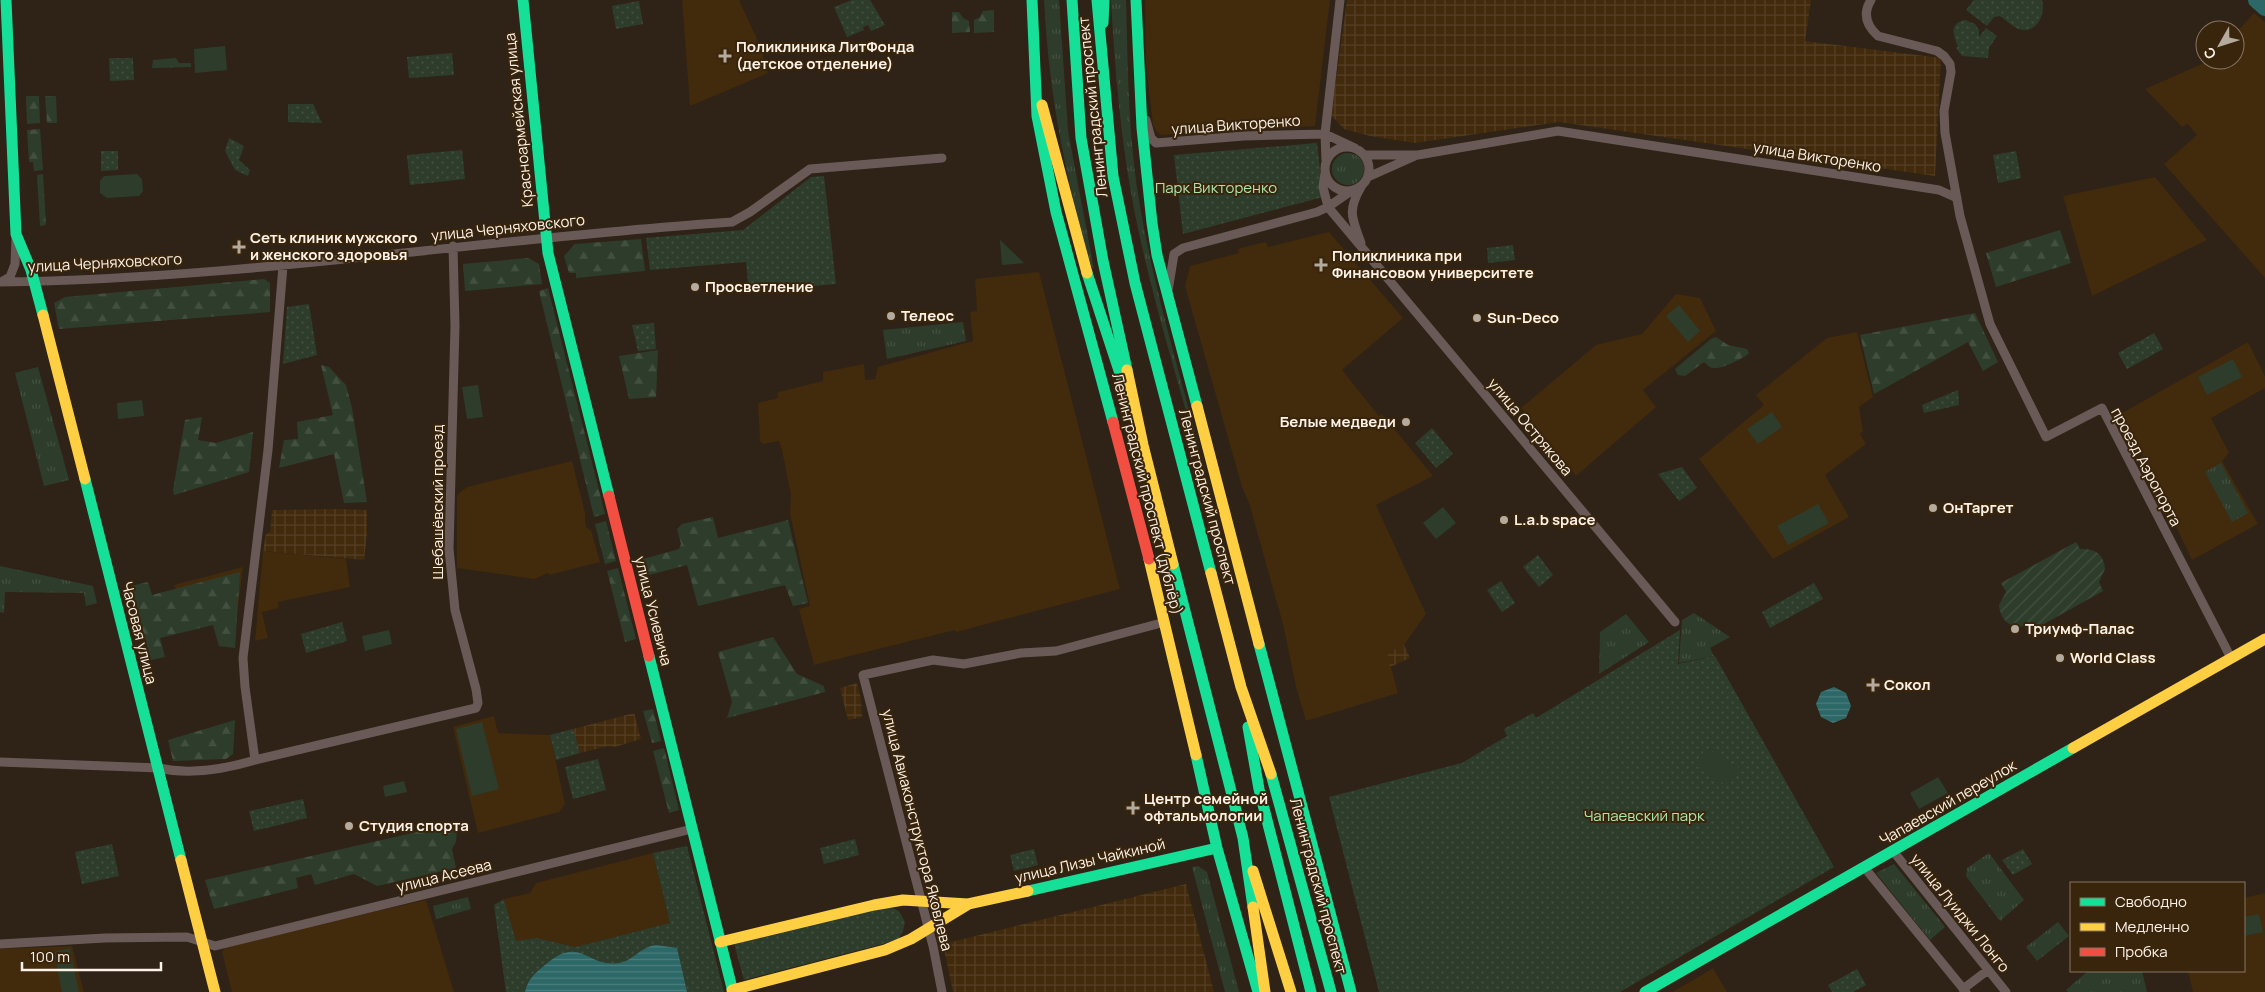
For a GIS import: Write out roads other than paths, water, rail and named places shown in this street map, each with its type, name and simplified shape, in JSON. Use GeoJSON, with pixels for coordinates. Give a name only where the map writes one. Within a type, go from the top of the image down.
{"type":"FeatureCollection","features":[{"type":"Feature","properties":{"kind":"main road","name":"Часовая улица"},"geometry":{"type":"LineString","coordinates":[[6,0],[4,64],[16,234],[34,281],[216,992]]}},
{"type":"Feature","properties":{"kind":"main road","name":"Красноармейская улица"},"geometry":{"type":"LineString","coordinates":[[522,0],[546,237]]}},
{"type":"Feature","properties":{"kind":"main road","name":"Ленинградский проспект (дублёр)"},"geometry":{"type":"LineString","coordinates":[[1032,0],[1037,116],[1056,212],[1098,363],[1165,622],[1217,848],[1258,992]]}},
{"type":"Feature","properties":{"kind":"main road","name":"Ленинградский проспект"},"geometry":{"type":"LineString","coordinates":[[1072,0],[1081,138],[1088,182],[1143,445],[1243,838],[1265,992]]}},
{"type":"Feature","properties":{"kind":"main road","name":"Ленинградский проспект"},"geometry":{"type":"LineString","coordinates":[[1097,0],[1108,136],[1123,228],[1135,283],[1240,687],[1275,785],[1331,992]]}},
{"type":"Feature","properties":{"kind":"main road"},"geometry":{"type":"LineString","coordinates":[[1102,47],[1104,0]]}},
{"type":"Feature","properties":{"kind":"main road"},"geometry":{"type":"LineString","coordinates":[[1136,0],[1148,203],[1167,293],[1351,992]]}},
{"type":"Feature","properties":{"kind":"main road"},"geometry":{"type":"LineString","coordinates":[[1036,84],[1087,274],[1143,445]]}},
{"type":"Feature","properties":{"kind":"main road","name":"улица Усиевича"},"geometry":{"type":"LineString","coordinates":[[546,237],[550,261],[732,991]]}},
{"type":"Feature","properties":{"kind":"main road","name":"Чапаевский переулок"},"geometry":{"type":"LineString","coordinates":[[1645,992],[2265,639]]}},
{"type":"Feature","properties":{"kind":"main road"},"geometry":{"type":"LineString","coordinates":[[1240,687],[1260,789],[1311,992]]}},
{"type":"Feature","properties":{"kind":"main road"},"geometry":{"type":"LineString","coordinates":[[1243,838],[1291,992]]}},
{"type":"Feature","properties":{"kind":"main road","name":"улица Лизы Чайкиной"},"geometry":{"type":"LineString","coordinates":[[720,942],[874,905],[903,900],[968,904],[1217,848]]}},
{"type":"Feature","properties":{"kind":"main road","name":"улица Лизы Чайкиной"},"geometry":{"type":"LineString","coordinates":[[732,991],[885,950],[911,939],[968,904]]}},
{"type":"Feature","properties":{"kind":"street"},"geometry":{"type":"LineString","coordinates":[[1328,207],[1324,187],[1326,162],[1325,134],[1340,0]]}},
{"type":"Feature","properties":{"kind":"street"},"geometry":{"type":"LineString","coordinates":[[1871,0],[1866,18],[1871,30],[1878,36],[1937,51],[1950,64],[1951,72],[1944,120],[1957,198]]}},
{"type":"Feature","properties":{"kind":"street","name":"улица Викторенко"},"geometry":{"type":"LineString","coordinates":[[1139,76],[1147,130],[1156,143],[1244,136],[1325,134],[1355,148]]}},
{"type":"Feature","properties":{"kind":"street","name":"улица Викторенко"},"geometry":{"type":"LineString","coordinates":[[1364,155],[1418,155],[1558,131],[1939,190],[1957,198]]}},
{"type":"Feature","properties":{"kind":"street"},"geometry":{"type":"LineString","coordinates":[[1167,293],[1174,254],[1183,248],[1328,207],[1361,186],[1368,177],[1369,166],[1364,155],[1355,148],[1338,149],[1329,156],[1326,162]]}},
{"type":"Feature","properties":{"kind":"street","name":"улица Викторенко"},"geometry":{"type":"LineString","coordinates":[[1368,177],[1418,155]]}},
{"type":"Feature","properties":{"kind":"street","name":"улица Черняховского"},"geometry":{"type":"LineString","coordinates":[[1,282],[283,266],[454,246],[732,222],[745,216],[810,169],[942,158]]}},
{"type":"Feature","properties":{"kind":"street"},"geometry":{"type":"LineString","coordinates":[[1325,173],[1334,188],[1351,191]]}},
{"type":"Feature","properties":{"kind":"street","name":"улица Острякова"},"geometry":{"type":"LineString","coordinates":[[1361,186],[1353,201],[1351,214],[1364,250]]}},
{"type":"Feature","properties":{"kind":"street","name":"проезд Аэропорта"},"geometry":{"type":"LineString","coordinates":[[1957,198],[1990,324],[2046,437],[2102,408],[2231,658]]}},
{"type":"Feature","properties":{"kind":"street","name":"улица Острякова"},"geometry":{"type":"LineString","coordinates":[[1328,207],[1674,622]]}},
{"type":"Feature","properties":{"kind":"street"},"geometry":{"type":"LineString","coordinates":[[1,282],[10,277],[15,264],[16,234]]}},
{"type":"Feature","properties":{"kind":"street","name":"Шебашёвский проезд"},"geometry":{"type":"LineString","coordinates":[[0,762],[159,768],[172,771],[231,767],[476,708],[478,703],[455,610],[449,549],[455,326],[454,246]]}},
{"type":"Feature","properties":{"kind":"street"},"geometry":{"type":"LineString","coordinates":[[255,760],[244,688],[243,658],[268,450],[283,266]]}},
{"type":"Feature","properties":{"kind":"street","name":"улица Авиаконструктора Яковлева"},"geometry":{"type":"LineString","coordinates":[[942,992],[929,929],[863,675],[933,660],[964,664],[1021,653],[1056,651],[1165,622]]}},
{"type":"Feature","properties":{"kind":"street","name":"улица Асеева"},"geometry":{"type":"LineString","coordinates":[[0,944],[75,939],[187,936],[215,946],[692,829]]}},
{"type":"Feature","properties":{"kind":"street","name":"улица Луиджи Лонго"},"geometry":{"type":"LineString","coordinates":[[1892,851],[2006,992]]}},
{"type":"Feature","properties":{"kind":"street"},"geometry":{"type":"LineString","coordinates":[[1864,868],[1964,991],[1988,970]]}},
{"type":"Feature","properties":{"kind":"water"},"geometry":{"type":"Polygon","coordinates":[[[1834,687],[1846,693],[1851,706],[1846,718],[1833,723],[1821,717],[1816,704],[1821,692],[1834,687]]]}},
{"type":"Feature","properties":{"kind":"water"},"geometry":{"type":"Polygon","coordinates":[[[656,945],[677,948],[687,992],[525,992],[530,980],[538,971],[557,956],[567,952],[576,952],[608,963],[619,963],[628,960],[645,948],[656,945]]]}},
{"type":"Feature","properties":{"kind":"waterway"},"geometry":{"type":"LineString","coordinates":[[2256,0],[2265,8]]}},
{"type":"Feature","properties":{"kind":"place","name":"Поликлиника ЛитФонда (детское отделение)"},"geometry":{"type":"Point","coordinates":[725,56]}},
{"type":"Feature","properties":{"kind":"place","name":"Сеть клиник мужского и женского здоровья"},"geometry":{"type":"Point","coordinates":[239,247]}},
{"type":"Feature","properties":{"kind":"place","name":"Поликлиника при Финансовом университете"},"geometry":{"type":"Point","coordinates":[1321,265]}},
{"type":"Feature","properties":{"kind":"place","name":"Просветление"},"geometry":{"type":"Point","coordinates":[695,287]}},
{"type":"Feature","properties":{"kind":"place","name":"Телеос"},"geometry":{"type":"Point","coordinates":[891,316]}},
{"type":"Feature","properties":{"kind":"place","name":"Sun-Deco"},"geometry":{"type":"Point","coordinates":[1477,318]}},
{"type":"Feature","properties":{"kind":"place","name":"Белые медведи"},"geometry":{"type":"Point","coordinates":[1406,422]}},
{"type":"Feature","properties":{"kind":"place","name":"ОнТаргет"},"geometry":{"type":"Point","coordinates":[1933,508]}},
{"type":"Feature","properties":{"kind":"place","name":"L.a.b space"},"geometry":{"type":"Point","coordinates":[1504,520]}},
{"type":"Feature","properties":{"kind":"place","name":"Триумф-Палас"},"geometry":{"type":"Point","coordinates":[2015,629]}},
{"type":"Feature","properties":{"kind":"place","name":"World Class"},"geometry":{"type":"Point","coordinates":[2060,658]}},
{"type":"Feature","properties":{"kind":"place","name":"Сокол"},"geometry":{"type":"Point","coordinates":[1873,685]}},
{"type":"Feature","properties":{"kind":"place","name":"Центр семейной офтальмологии"},"geometry":{"type":"Point","coordinates":[1133,808]}},
{"type":"Feature","properties":{"kind":"place","name":"Студия спорта"},"geometry":{"type":"Point","coordinates":[349,826]}},
{"type":"Feature","properties":{"kind":"park label","name":"Парк Викторенко"},"geometry":{"type":"Point","coordinates":[1216,188]}},
{"type":"Feature","properties":{"kind":"park label","name":"Чапаевский парк"},"geometry":{"type":"Point","coordinates":[1644,816]}}]}
